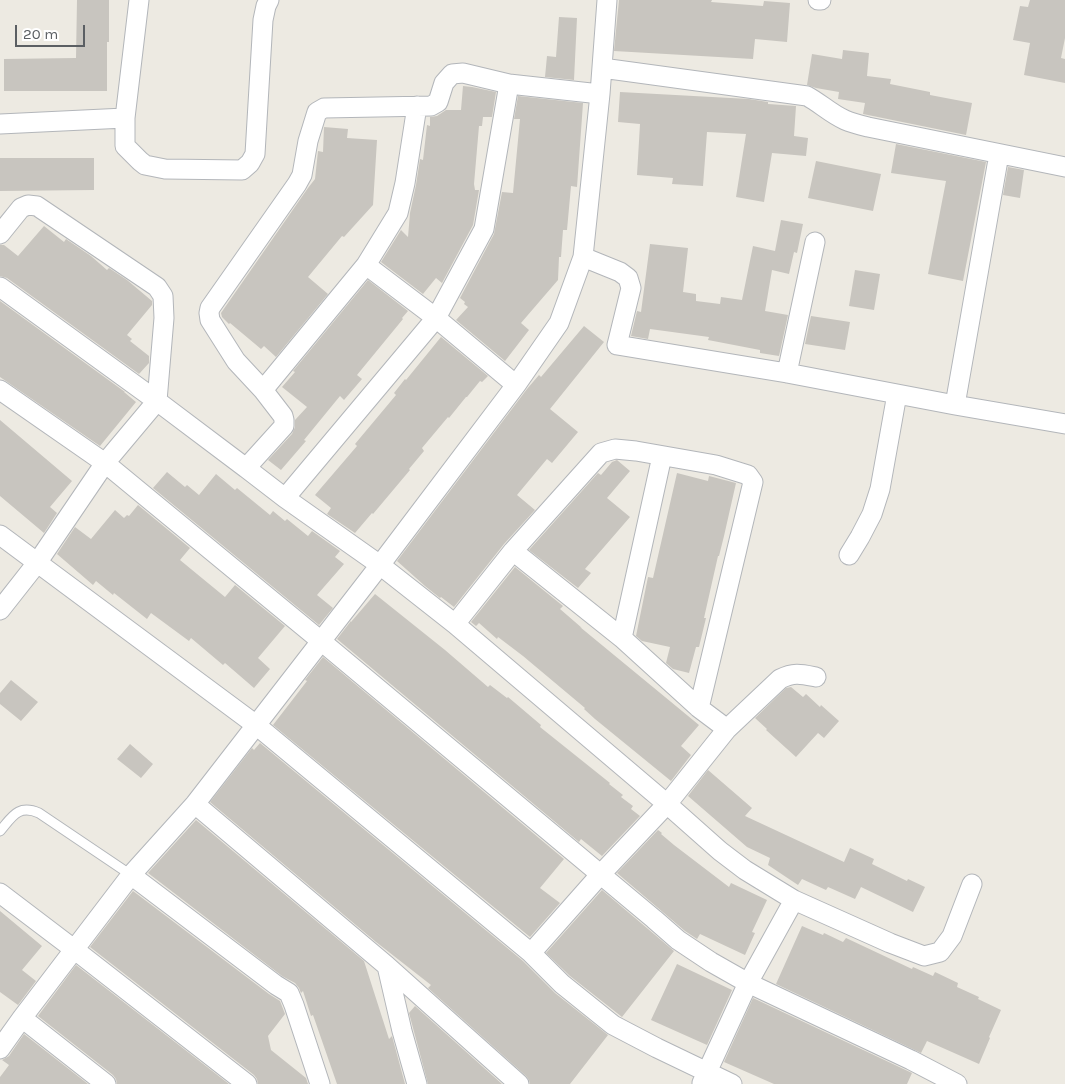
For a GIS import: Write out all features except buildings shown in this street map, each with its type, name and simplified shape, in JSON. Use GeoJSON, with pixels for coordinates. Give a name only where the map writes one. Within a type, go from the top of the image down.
{"type":"FeatureCollection","features":[{"type":"Feature","properties":{"kind":"street"},"geometry":{"type":"LineString","coordinates":[[139,0],[125,118],[125,146],[145,165],[165,169],[242,170],[250,163],[255,154],[263,20],[266,6],[270,0]]}},
{"type":"Feature","properties":{"kind":"street"},"geometry":{"type":"LineString","coordinates":[[0,1049],[131,875],[194,804],[380,565],[516,385],[559,323],[582,257],[600,94],[607,0]]}},
{"type":"Feature","properties":{"kind":"street"},"geometry":{"type":"LineString","coordinates":[[602,68],[807,96],[844,120],[868,127],[1065,167]]}},
{"type":"Feature","properties":{"kind":"street"},"geometry":{"type":"LineString","coordinates":[[246,468],[284,426],[284,420],[263,390],[236,361],[218,334],[210,320],[210,308],[302,175],[308,141],[317,112],[324,108],[431,106],[438,102],[444,83],[452,74],[463,73],[509,84],[600,94]]}},
{"type":"Feature","properties":{"kind":"street"},"geometry":{"type":"LineString","coordinates":[[285,498],[436,318],[484,229],[509,84]]}},
{"type":"Feature","properties":{"kind":"street"},"geometry":{"type":"LineString","coordinates":[[263,390],[366,265],[398,213],[405,183],[417,106]]}},
{"type":"Feature","properties":{"kind":"street"},"geometry":{"type":"LineString","coordinates":[[0,124],[125,118]]}},
{"type":"Feature","properties":{"kind":"street"},"geometry":{"type":"LineString","coordinates":[[955,405],[999,154]]}},
{"type":"Feature","properties":{"kind":"street"},"geometry":{"type":"LineString","coordinates":[[0,234],[21,208],[28,205],[37,206],[158,287],[163,296],[164,318],[157,401],[105,463],[37,563],[0,610]]}},
{"type":"Feature","properties":{"kind":"street"},"geometry":{"type":"LineString","coordinates":[[788,373],[815,242]]}},
{"type":"Feature","properties":{"kind":"street"},"geometry":{"type":"LineString","coordinates":[[582,257],[620,272],[628,278],[631,288],[617,345],[788,373],[1065,424]]}},
{"type":"Feature","properties":{"kind":"street"},"geometry":{"type":"LineString","coordinates":[[366,265],[436,318],[516,385]]}},
{"type":"Feature","properties":{"kind":"street"},"geometry":{"type":"LineString","coordinates":[[0,287],[157,401],[285,498],[380,565],[455,624],[744,870],[794,900],[890,943],[924,956],[940,952],[952,936],[972,884]]}},
{"type":"Feature","properties":{"kind":"street"},"geometry":{"type":"LineString","coordinates":[[0,390],[105,463],[678,940],[748,983],[911,1060],[957,1084]]}},
{"type":"Feature","properties":{"kind":"street"},"geometry":{"type":"LineString","coordinates":[[849,555],[872,514],[880,489],[897,394]]}},
{"type":"Feature","properties":{"kind":"street"},"geometry":{"type":"LineString","coordinates":[[455,624],[513,551],[601,453],[615,449],[636,451],[716,465],[748,474],[753,482],[699,708]]}},
{"type":"Feature","properties":{"kind":"street"},"geometry":{"type":"LineString","coordinates":[[622,638],[662,456]]}},
{"type":"Feature","properties":{"kind":"street"},"geometry":{"type":"LineString","coordinates":[[0,535],[256,724],[531,953],[562,984],[613,1025],[657,1048],[704,1078],[732,1084]]}},
{"type":"Feature","properties":{"kind":"street"},"geometry":{"type":"LineString","coordinates":[[513,551],[622,638],[699,708],[726,729]]}},
{"type":"Feature","properties":{"kind":"street"},"geometry":{"type":"LineString","coordinates":[[531,953],[600,875],[667,804],[726,729],[780,679],[790,674],[804,674],[816,677]]}},
{"type":"Feature","properties":{"kind":"street"},"geometry":{"type":"LineString","coordinates":[[194,804],[387,966],[519,1084]]}},
{"type":"Feature","properties":{"kind":"street"},"geometry":{"type":"LineString","coordinates":[[131,875],[289,993],[320,1084]]}},
{"type":"Feature","properties":{"kind":"street"},"geometry":{"type":"LineString","coordinates":[[0,893],[247,1084]]}},
{"type":"Feature","properties":{"kind":"street"},"geometry":{"type":"LineString","coordinates":[[704,1078],[748,983],[794,900]]}},
{"type":"Feature","properties":{"kind":"street"},"geometry":{"type":"LineString","coordinates":[[387,966],[416,1084]]}},
{"type":"Feature","properties":{"kind":"street"},"geometry":{"type":"LineString","coordinates":[[22,1018],[106,1084]]}},
{"type":"Feature","properties":{"kind":"lane"},"geometry":{"type":"LineString","coordinates":[[0,831],[15,814],[22,810],[31,810],[131,875]]}}]}
